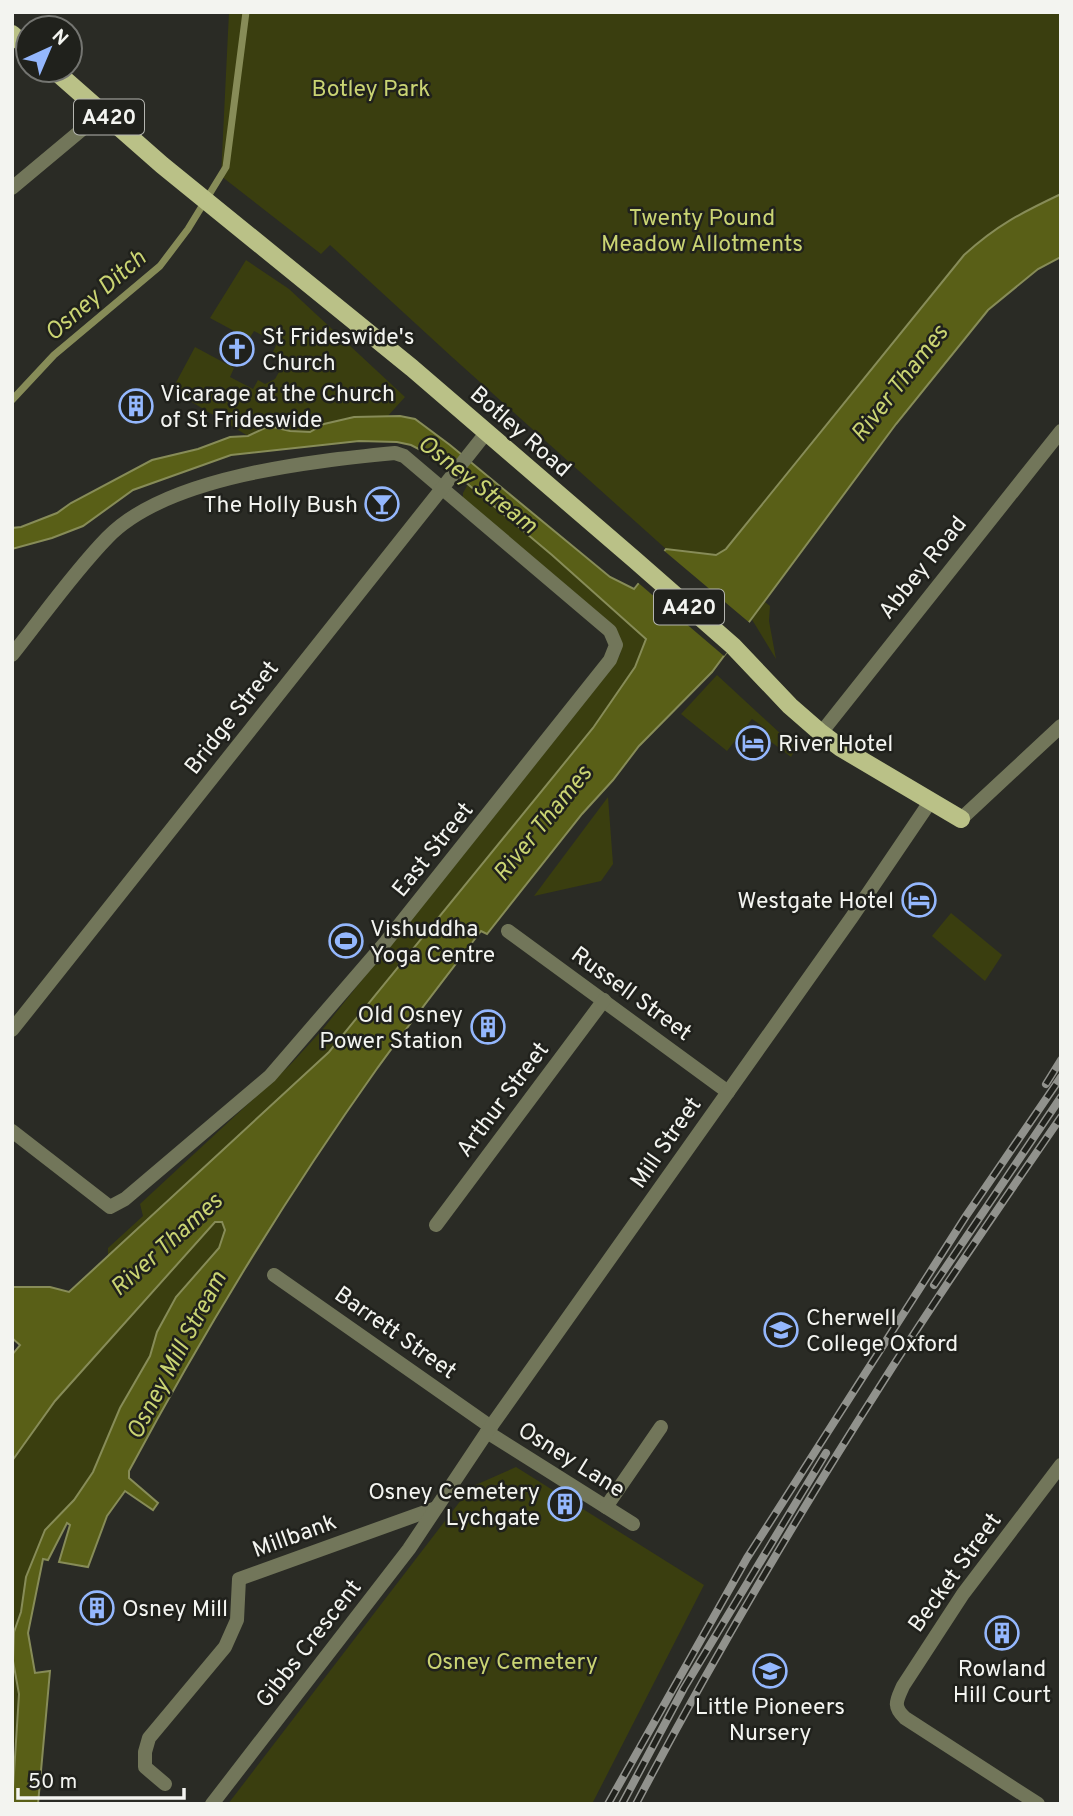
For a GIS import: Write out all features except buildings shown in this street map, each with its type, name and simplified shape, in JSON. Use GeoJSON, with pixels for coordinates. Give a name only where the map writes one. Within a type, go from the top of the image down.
{"type":"FeatureCollection","features":[{"type":"Feature","properties":{"kind":"main road","name":"Botley Road"},"geometry":{"type":"LineString","coordinates":[[70,84],[225,218],[332,301],[644,568],[733,646],[790,706],[821,733],[841,748],[961,819]]}},
{"type":"Feature","properties":{"kind":"street"},"geometry":{"type":"LineString","coordinates":[[12,188],[103,112]]}},
{"type":"Feature","properties":{"kind":"street","name":"Bridge Street"},"geometry":{"type":"LineString","coordinates":[[12,1030],[486,433]]}},
{"type":"Feature","properties":{"kind":"street","name":"Abbey Road"},"geometry":{"type":"LineString","coordinates":[[821,733],[1059,438]]}},
{"type":"Feature","properties":{"kind":"street"},"geometry":{"type":"LineString","coordinates":[[12,655],[107,537],[132,517],[183,493],[234,476],[337,459],[395,453],[445,483]]}},
{"type":"Feature","properties":{"kind":"street","name":"East Street"},"geometry":{"type":"LineString","coordinates":[[12,1131],[110,1207],[125,1199],[270,1076],[384,944],[610,660],[616,645],[611,631],[445,483]]}},
{"type":"Feature","properties":{"kind":"street"},"geometry":{"type":"LineString","coordinates":[[961,819],[1059,731]]}},
{"type":"Feature","properties":{"kind":"street","name":"Mill Street"},"geometry":{"type":"LineString","coordinates":[[436,1508],[489,1429],[852,918],[930,802]]}},
{"type":"Feature","properties":{"kind":"street","name":"Russell Street"},"geometry":{"type":"LineString","coordinates":[[508,931],[728,1092]]}},
{"type":"Feature","properties":{"kind":"street","name":"Arthur Street"},"geometry":{"type":"LineString","coordinates":[[436,1225],[604,1000]]}},
{"type":"Feature","properties":{"kind":"street","name":"Barrett Street"},"geometry":{"type":"LineString","coordinates":[[274,1275],[489,1429]]}},
{"type":"Feature","properties":{"kind":"street"},"geometry":{"type":"LineString","coordinates":[[606,1507],[661,1427]]}},
{"type":"Feature","properties":{"kind":"street","name":"Osney Lane"},"geometry":{"type":"LineString","coordinates":[[489,1429],[633,1524]]}},
{"type":"Feature","properties":{"kind":"street","name":"Becket Street"},"geometry":{"type":"LineString","coordinates":[[1038,1804],[897,1711],[896,1701],[963,1594],[1061,1465]]}},
{"type":"Feature","properties":{"kind":"street","name":"Millbank"},"geometry":{"type":"LineString","coordinates":[[165,1784],[145,1767],[149,1738],[225,1647],[237,1620],[239,1579],[436,1508]]}},
{"type":"Feature","properties":{"kind":"street","name":"Gibbs Crescent"},"geometry":{"type":"LineString","coordinates":[[212,1804],[409,1549],[436,1508]]}},
{"type":"Feature","properties":{"kind":"green space","name":"Twenty Pound Meadow Allotments"},"geometry":{"type":"Polygon","coordinates":[[[229,12],[1061,12],[1061,194],[1010,220],[964,255],[726,549],[716,555],[666,549],[330,245],[321,254],[221,176],[229,12]]]}},
{"type":"Feature","properties":{"kind":"green space"},"geometry":{"type":"Polygon","coordinates":[[[246,260],[289,289],[405,397],[386,418],[340,420],[303,433],[266,428],[248,436],[172,390],[195,347],[234,368],[230,377],[253,389],[258,380],[265,384],[275,379],[283,365],[280,356],[273,352],[277,343],[254,331],[249,339],[210,318],[246,260]]]}},
{"type":"Feature","properties":{"kind":"green space"},"geometry":{"type":"Polygon","coordinates":[[[468,484],[646,638],[635,667],[593,728],[329,1052],[108,1257],[108,1248],[143,1216],[140,1204],[290,1065],[323,1029],[620,655],[621,647],[463,499],[468,484]]]}},
{"type":"Feature","properties":{"kind":"green space"},"geometry":{"type":"Polygon","coordinates":[[[765,602],[770,606],[769,621],[776,659],[751,618],[765,602]]]}},
{"type":"Feature","properties":{"kind":"green space"},"geometry":{"type":"Polygon","coordinates":[[[717,675],[796,748],[791,757],[762,735],[766,729],[752,719],[727,751],[681,714],[717,675]]]}},
{"type":"Feature","properties":{"kind":"green space"},"geometry":{"type":"Polygon","coordinates":[[[608,797],[613,864],[601,881],[534,896],[608,797]]]}},
{"type":"Feature","properties":{"kind":"green space"},"geometry":{"type":"Polygon","coordinates":[[[951,913],[1002,955],[985,981],[932,936],[951,913]]]}},
{"type":"Feature","properties":{"kind":"green space"},"geometry":{"type":"Polygon","coordinates":[[[222,1221],[225,1230],[219,1248],[176,1297],[157,1332],[150,1356],[120,1408],[93,1472],[74,1500],[45,1530],[26,1577],[21,1612],[14,1632],[13,1661],[19,1694],[12,1774],[12,1461],[55,1401],[215,1222],[222,1221]]]}},
{"type":"Feature","properties":{"kind":"green space","name":"Osney Cemetery"},"geometry":{"type":"Polygon","coordinates":[[[516,1467],[704,1585],[592,1804],[228,1804],[471,1487],[516,1467]]]}},
{"type":"Feature","properties":{"kind":"water"},"geometry":{"type":"Polygon","coordinates":[[[1061,194],[1061,257],[1038,269],[988,310],[896,424],[712,672],[639,746],[487,934],[481,931],[342,1118],[246,1267],[129,1471],[129,1478],[158,1503],[153,1510],[125,1491],[107,1516],[88,1567],[59,1562],[70,1525],[67,1523],[48,1560],[43,1559],[28,1633],[35,1673],[50,1671],[38,1804],[12,1804],[19,1694],[13,1661],[14,1632],[21,1612],[26,1577],[45,1530],[74,1500],[93,1472],[120,1408],[150,1356],[157,1332],[176,1297],[219,1248],[225,1230],[222,1222],[215,1222],[55,1401],[12,1461],[12,1355],[20,1345],[12,1338],[12,1287],[50,1287],[69,1292],[329,1052],[593,728],[635,667],[646,639],[438,459],[411,445],[397,442],[359,441],[231,455],[133,490],[83,526],[52,538],[12,549],[12,528],[57,513],[152,460],[198,449],[230,437],[248,436],[269,426],[310,432],[324,424],[354,417],[400,416],[415,419],[610,577],[634,589],[666,549],[716,555],[726,549],[964,255],[1010,220],[1061,194]]]}},
{"type":"Feature","properties":{"kind":"pier"},"geometry":{"type":"Polygon","coordinates":[[[662,549],[751,624],[724,656],[636,581],[662,549]]]}},
{"type":"Feature","properties":{"kind":"waterway","name":"Osney Ditch"},"geometry":{"type":"LineString","coordinates":[[12,400],[54,355],[160,266],[188,229],[226,167],[246,12]]}},
{"type":"Feature","properties":{"kind":"railway"},"geometry":{"type":"LineString","coordinates":[[1046,1084],[1061,1060]]}},
{"type":"Feature","properties":{"kind":"railway"},"geometry":{"type":"LineString","coordinates":[[608,1804],[747,1558],[966,1216],[1061,1077]]}},
{"type":"Feature","properties":{"kind":"railway"},"geometry":{"type":"LineString","coordinates":[[934,1285],[1061,1097]]}},
{"type":"Feature","properties":{"kind":"railway"},"geometry":{"type":"LineString","coordinates":[[636,1804],[725,1641],[820,1482],[929,1311],[1061,1117]]}},
{"type":"Feature","properties":{"kind":"railway"},"geometry":{"type":"LineString","coordinates":[[622,1804],[684,1688],[826,1453]]}},
{"type":"Feature","properties":{"kind":"place","name":"St Frideswide's Church"},"geometry":{"type":"Point","coordinates":[237,349]}},
{"type":"Feature","properties":{"kind":"place","name":"Vicarage at the Church of St Frideswide"},"geometry":{"type":"Point","coordinates":[136,406]}},
{"type":"Feature","properties":{"kind":"place","name":"The Holly Bush"},"geometry":{"type":"Point","coordinates":[382,504]}},
{"type":"Feature","properties":{"kind":"place","name":"River Hotel"},"geometry":{"type":"Point","coordinates":[753,743]}},
{"type":"Feature","properties":{"kind":"place","name":"Westgate Hotel"},"geometry":{"type":"Point","coordinates":[919,900]}},
{"type":"Feature","properties":{"kind":"place","name":"Vishuddha Yoga Centre"},"geometry":{"type":"Point","coordinates":[346,941]}},
{"type":"Feature","properties":{"kind":"place","name":"Old Osney Power Station"},"geometry":{"type":"Point","coordinates":[488,1027]}},
{"type":"Feature","properties":{"kind":"place","name":"Cherwell College Oxford"},"geometry":{"type":"Point","coordinates":[781,1330]}},
{"type":"Feature","properties":{"kind":"place","name":"Osney Cemetery Lychgate"},"geometry":{"type":"Point","coordinates":[565,1504]}},
{"type":"Feature","properties":{"kind":"place","name":"Osney Mill"},"geometry":{"type":"Point","coordinates":[97,1608]}},
{"type":"Feature","properties":{"kind":"place","name":"Rowland Hill Court"},"geometry":{"type":"Point","coordinates":[1002,1633]}},
{"type":"Feature","properties":{"kind":"place","name":"Little Pioneers Nursery"},"geometry":{"type":"Point","coordinates":[770,1671]}},
{"type":"Feature","properties":{"kind":"park label","name":"Botley Park"},"geometry":{"type":"Point","coordinates":[371,88]}},
{"type":"Feature","properties":{"kind":"water label","name":"River Thames"},"geometry":{"type":"Point","coordinates":[899,383]}},
{"type":"Feature","properties":{"kind":"water label","name":"Osney Stream"},"geometry":{"type":"Point","coordinates":[478,484]}},
{"type":"Feature","properties":{"kind":"water label","name":"River Thames"},"geometry":{"type":"Point","coordinates":[542,823]}},
{"type":"Feature","properties":{"kind":"water label","name":"River Thames"},"geometry":{"type":"Point","coordinates":[166,1244]}},
{"type":"Feature","properties":{"kind":"water label","name":"Osney Mill Stream"},"geometry":{"type":"Point","coordinates":[176,1355]}}]}
